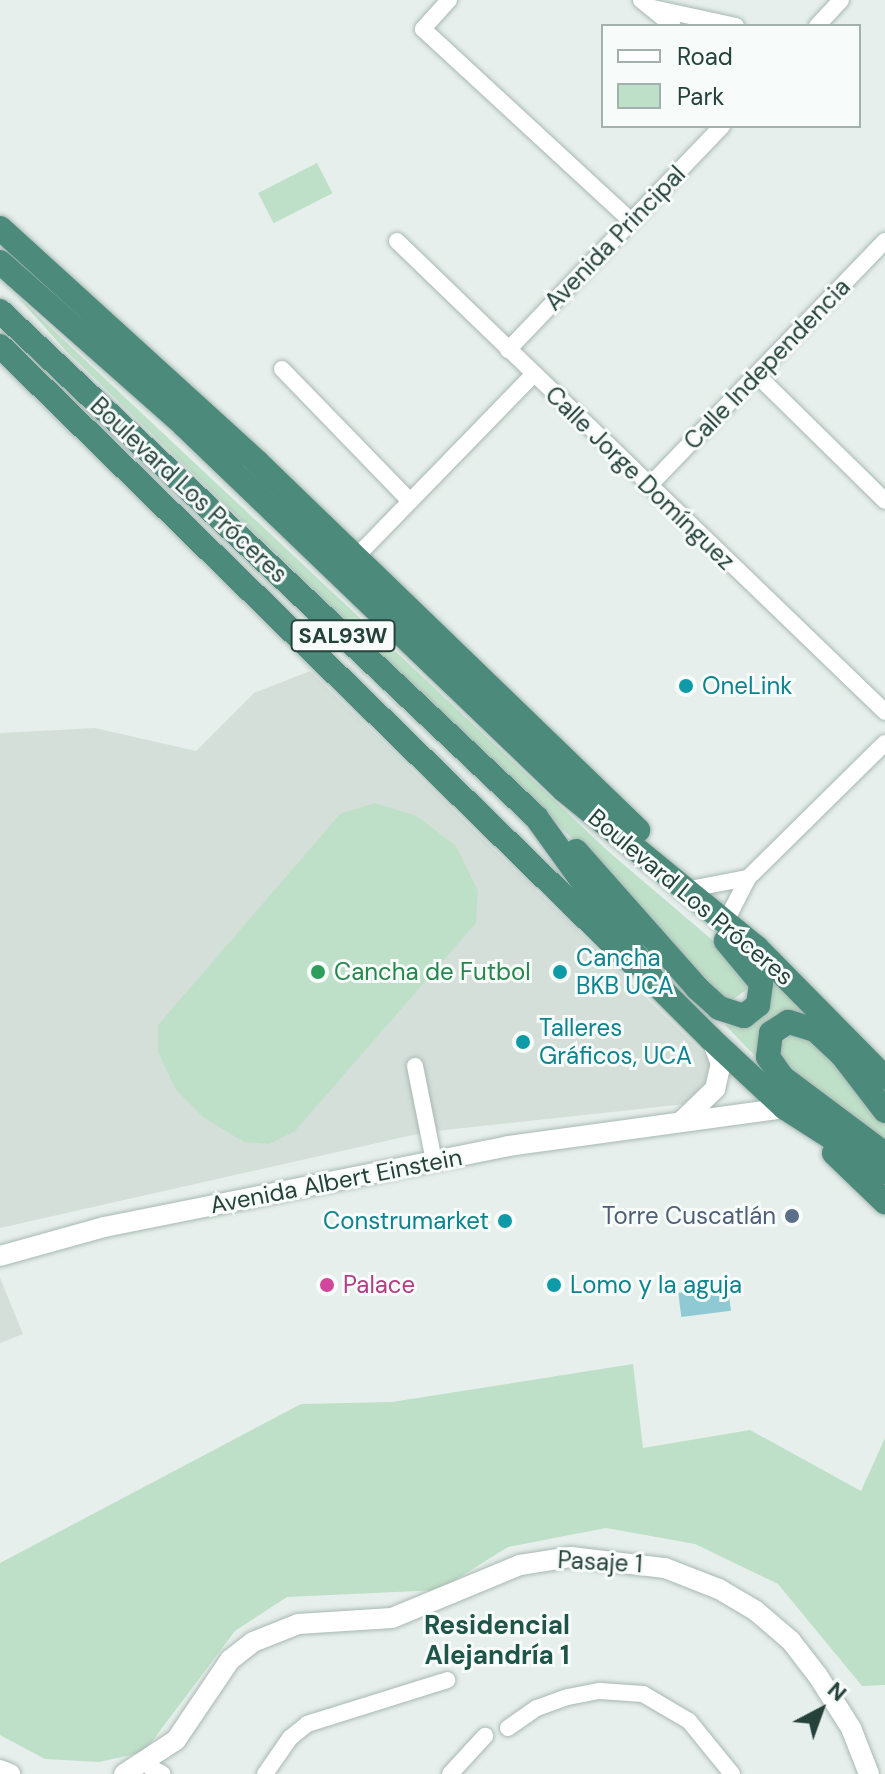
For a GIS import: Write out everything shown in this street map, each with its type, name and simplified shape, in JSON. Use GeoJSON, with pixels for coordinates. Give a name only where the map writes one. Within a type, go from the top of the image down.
{"type":"FeatureCollection","features":[{"type":"Feature","properties":{"kind":"highway"},"geometry":{"type":"LineString","coordinates":[[0,228],[355,558],[723,918]]}},
{"type":"Feature","properties":{"kind":"highway","name":"Boulevard Los Próceres"},"geometry":{"type":"LineString","coordinates":[[0,262],[184,425],[564,790],[723,918],[875,1061],[885,1078]]}},
{"type":"Feature","properties":{"kind":"highway"},"geometry":{"type":"LineString","coordinates":[[55,278],[124,350],[184,425]]}},
{"type":"Feature","properties":{"kind":"highway","name":"Boulevard Los Próceres"},"geometry":{"type":"LineString","coordinates":[[0,311],[536,817],[658,986],[711,1039],[785,1108],[885,1172]]}},
{"type":"Feature","properties":{"kind":"highway"},"geometry":{"type":"LineString","coordinates":[[3,348],[151,456]]}},
{"type":"Feature","properties":{"kind":"highway"},"geometry":{"type":"LineString","coordinates":[[3,348],[658,986]]}},
{"type":"Feature","properties":{"kind":"highway"},"geometry":{"type":"LineString","coordinates":[[536,817],[599,872],[719,1008],[737,1016],[758,1005],[761,983],[745,959],[627,859],[564,790]]}},
{"type":"Feature","properties":{"kind":"highway"},"geometry":{"type":"LineString","coordinates":[[885,1111],[842,1055],[815,1030],[788,1022],[771,1033],[768,1057],[782,1077],[885,1154]]}},
{"type":"Feature","properties":{"kind":"highway"},"geometry":{"type":"LineString","coordinates":[[785,1108],[885,1202]]}},
{"type":"Feature","properties":{"kind":"street"},"geometry":{"type":"LineString","coordinates":[[449,0],[423,29],[631,221]]}},
{"type":"Feature","properties":{"kind":"street"},"geometry":{"type":"LineString","coordinates":[[819,24],[841,0]]}},
{"type":"Feature","properties":{"kind":"street"},"geometry":{"type":"LineString","coordinates":[[647,4],[671,24]]}},
{"type":"Feature","properties":{"kind":"street"},"geometry":{"type":"LineString","coordinates":[[647,4],[728,24]]}},
{"type":"Feature","properties":{"kind":"street","name":"Avenida Principal"},"geometry":{"type":"LineString","coordinates":[[508,350],[720,128]]}},
{"type":"Feature","properties":{"kind":"street","name":"Calle Jorge Domínguez"},"geometry":{"type":"LineString","coordinates":[[397,241],[885,712]]}},
{"type":"Feature","properties":{"kind":"street","name":"Calle Independencia"},"geometry":{"type":"LineString","coordinates":[[649,486],[885,241]]}},
{"type":"Feature","properties":{"kind":"street"},"geometry":{"type":"LineString","coordinates":[[282,369],[410,501]]}},
{"type":"Feature","properties":{"kind":"street"},"geometry":{"type":"LineString","coordinates":[[355,558],[533,375]]}},
{"type":"Feature","properties":{"kind":"street"},"geometry":{"type":"LineString","coordinates":[[758,376],[883,496]]}},
{"type":"Feature","properties":{"kind":"street"},"geometry":{"type":"LineString","coordinates":[[723,918],[748,878],[885,743]]}},
{"type":"Feature","properties":{"kind":"street"},"geometry":{"type":"LineString","coordinates":[[695,888],[748,878]]}},
{"type":"Feature","properties":{"kind":"street"},"geometry":{"type":"LineString","coordinates":[[676,1124],[694,1113],[715,1089],[721,1064],[711,1039]]}},
{"type":"Feature","properties":{"kind":"street"},"geometry":{"type":"LineString","coordinates":[[415,1066],[434,1161]]}},
{"type":"Feature","properties":{"kind":"street","name":"Avenida Albert Einstein"},"geometry":{"type":"LineString","coordinates":[[0,1256],[104,1227],[434,1161],[583,1133],[676,1124],[785,1108]]}},
{"type":"Feature","properties":{"kind":"street","name":"Pasaje 1"},"geometry":{"type":"LineString","coordinates":[[124,1774],[154,1768],[195,1716],[230,1660],[253,1642],[298,1624],[392,1618],[542,1559],[596,1557],[645,1563],[685,1574],[756,1611],[791,1641],[818,1676],[851,1728],[869,1774]]}},
{"type":"Feature","properties":{"kind":"street"},"geometry":{"type":"LineString","coordinates":[[265,1774],[290,1738],[307,1724],[447,1680]]}},
{"type":"Feature","properties":{"kind":"street"},"geometry":{"type":"LineString","coordinates":[[508,1728],[537,1708],[568,1697],[600,1691],[643,1694],[689,1721],[732,1774]]}},
{"type":"Feature","properties":{"kind":"street"},"geometry":{"type":"LineString","coordinates":[[450,1774],[485,1736]]}},
{"type":"Feature","properties":{"kind":"street"},"geometry":{"type":"LineString","coordinates":[[0,1770],[10,1774]]}},
{"type":"Feature","properties":{"kind":"shaded area"},"geometry":{"type":"Polygon","coordinates":[[[310,671],[711,1061],[713,1076],[695,1103],[426,1132],[0,1228],[0,733],[95,728],[196,751],[254,693],[310,671]]]}},
{"type":"Feature","properties":{"kind":"shaded area"},"geometry":{"type":"Polygon","coordinates":[[[0,1278],[23,1334],[0,1343],[0,1278]]]}},
{"type":"Feature","properties":{"kind":"green space"},"geometry":{"type":"Polygon","coordinates":[[[317,163],[332,193],[274,223],[258,193],[317,163]]]}},
{"type":"Feature","properties":{"kind":"green space"},"geometry":{"type":"Polygon","coordinates":[[[17,296],[609,852],[731,956],[748,984],[746,990],[732,1000],[711,991],[603,868],[65,350],[17,296]]]}},
{"type":"Feature","properties":{"kind":"green space","name":"Cancha de Futbol"},"geometry":{"type":"Polygon","coordinates":[[[375,803],[417,816],[456,846],[478,891],[476,923],[295,1131],[269,1144],[244,1142],[204,1118],[176,1090],[158,1052],[158,1025],[340,814],[375,803]]]}},
{"type":"Feature","properties":{"kind":"green space"},"geometry":{"type":"Polygon","coordinates":[[[769,977],[808,1017],[790,1010],[769,1020],[761,1062],[725,1025],[739,1025],[768,1009],[769,977]]]}},
{"type":"Feature","properties":{"kind":"green space"},"geometry":{"type":"Polygon","coordinates":[[[792,1035],[809,1035],[885,1119],[885,1146],[823,1102],[779,1058],[782,1043],[792,1035]]]}},
{"type":"Feature","properties":{"kind":"green space"},"geometry":{"type":"Polygon","coordinates":[[[633,1364],[643,1448],[750,1430],[861,1491],[885,1438],[885,1685],[862,1686],[778,1584],[695,1544],[606,1528],[508,1547],[439,1590],[287,1597],[235,1631],[144,1752],[99,1762],[45,1759],[0,1735],[0,1563],[301,1404],[392,1402],[633,1364]]]}},
{"type":"Feature","properties":{"kind":"water"},"geometry":{"type":"Polygon","coordinates":[[[728,1287],[731,1311],[681,1317],[678,1293],[728,1287]]]}},
{"type":"Feature","properties":{"kind":"place","name":"OneLink"},"geometry":{"type":"Point","coordinates":[686,686]}},
{"type":"Feature","properties":{"kind":"place","name":"Cancha de Futbol"},"geometry":{"type":"Point","coordinates":[318,972]}},
{"type":"Feature","properties":{"kind":"place","name":"Cancha BKB UCA"},"geometry":{"type":"Point","coordinates":[560,972]}},
{"type":"Feature","properties":{"kind":"place","name":"Talleres Gráficos, UCA"},"geometry":{"type":"Point","coordinates":[523,1042]}},
{"type":"Feature","properties":{"kind":"place","name":"Torre Cuscatlán"},"geometry":{"type":"Point","coordinates":[792,1216]}},
{"type":"Feature","properties":{"kind":"place","name":"Construmarket"},"geometry":{"type":"Point","coordinates":[505,1221]}},
{"type":"Feature","properties":{"kind":"place","name":"Palace"},"geometry":{"type":"Point","coordinates":[327,1285]}},
{"type":"Feature","properties":{"kind":"place","name":"Lomo y la aguja"},"geometry":{"type":"Point","coordinates":[554,1285]}},
{"type":"Feature","properties":{"kind":"district","name":"Residencial Alejandría 1"},"geometry":{"type":"Point","coordinates":[497,1641]}}]}
